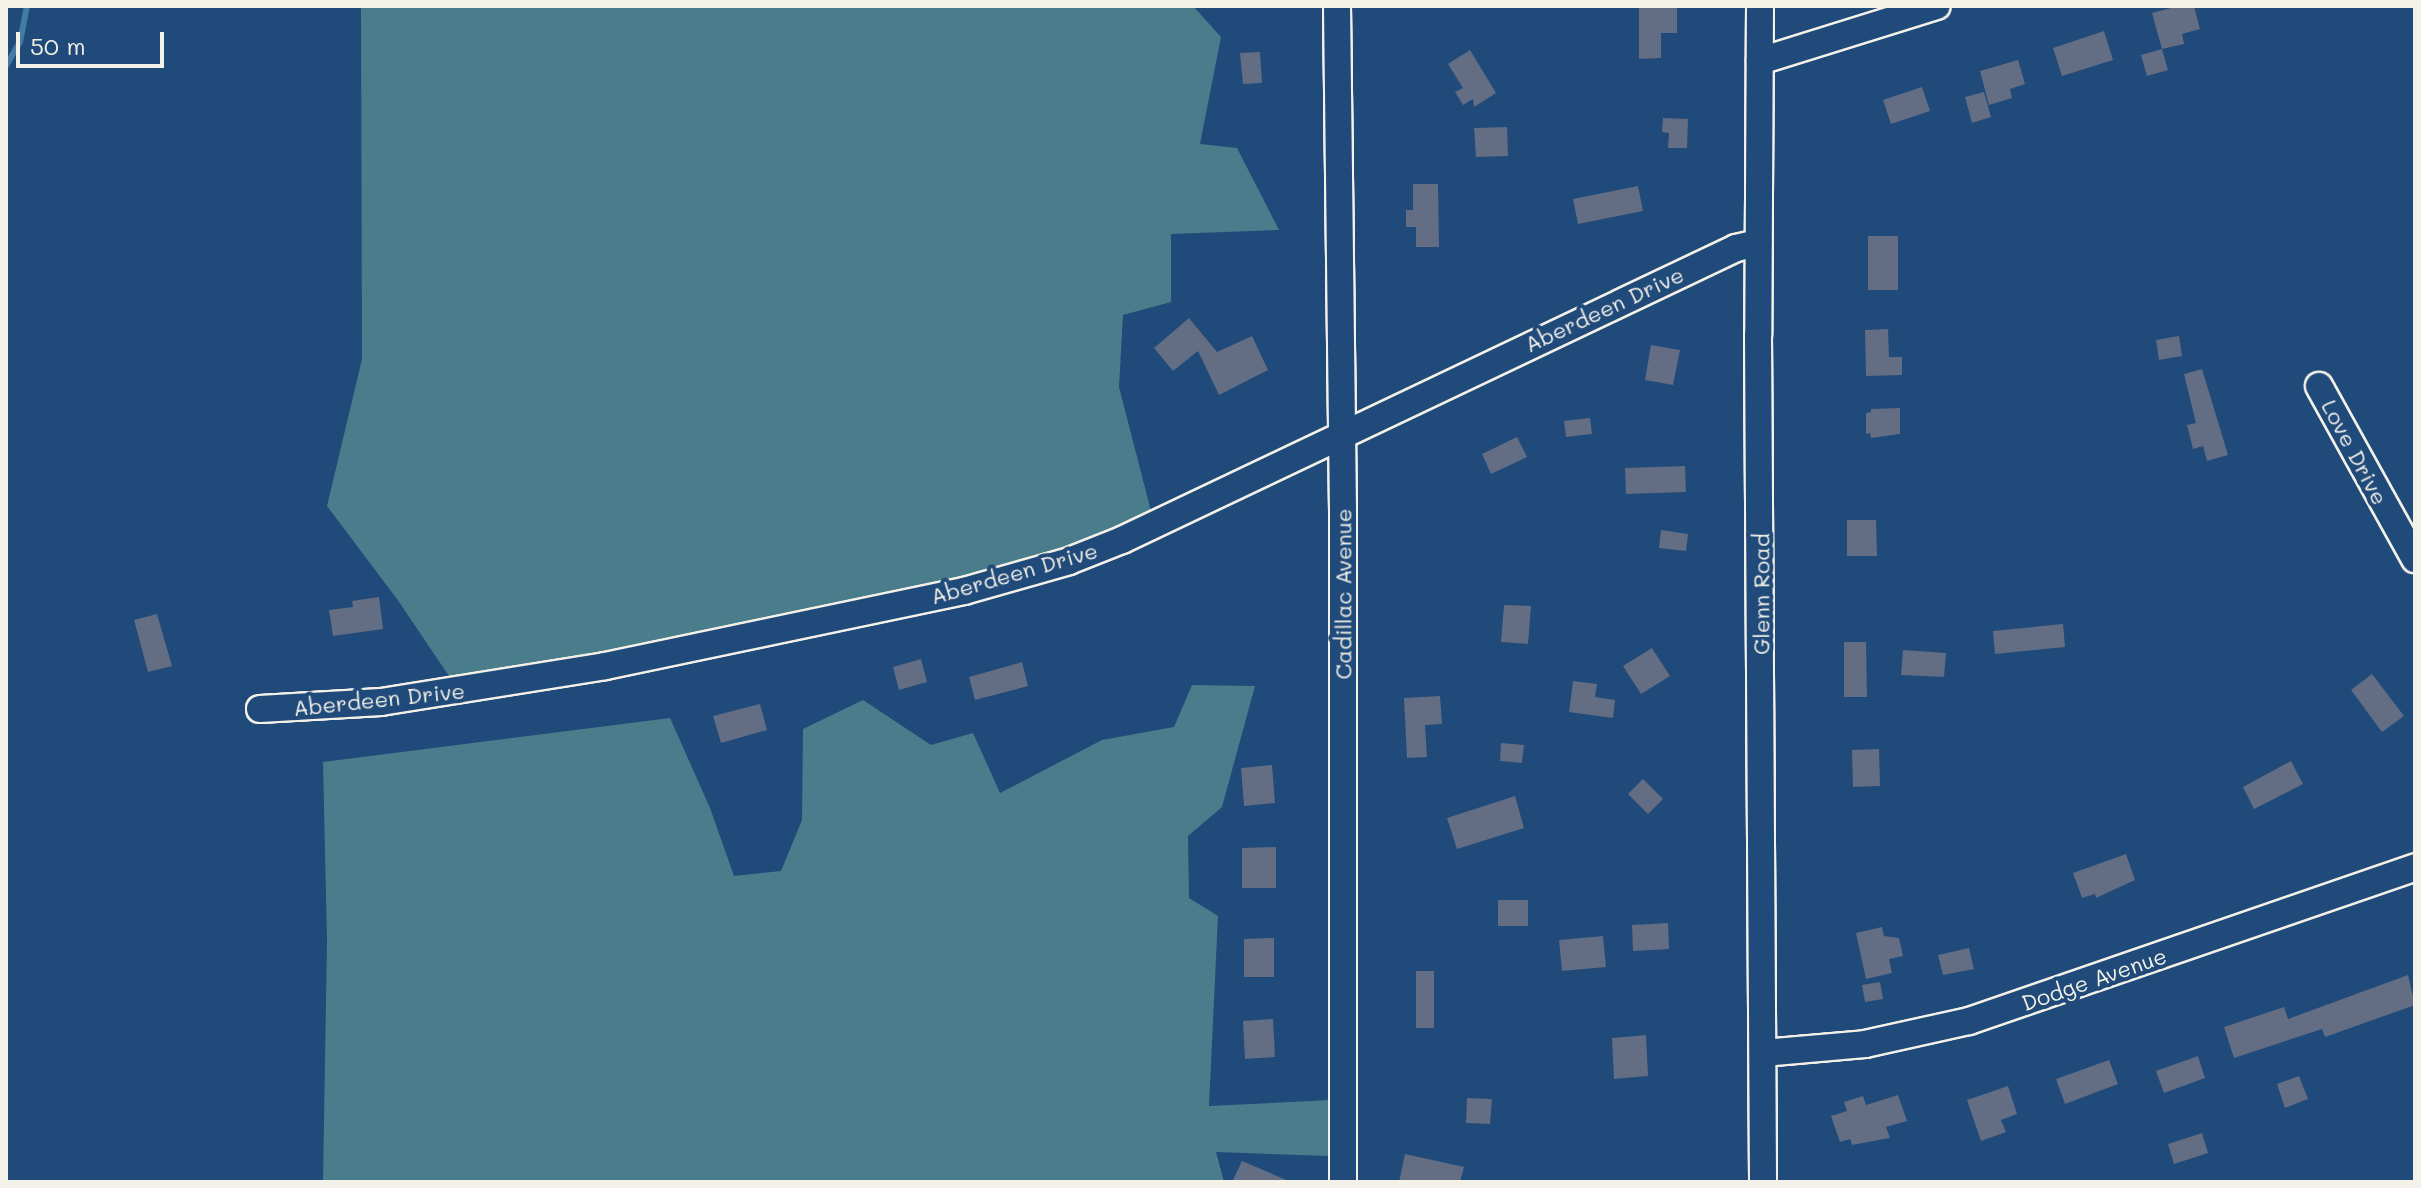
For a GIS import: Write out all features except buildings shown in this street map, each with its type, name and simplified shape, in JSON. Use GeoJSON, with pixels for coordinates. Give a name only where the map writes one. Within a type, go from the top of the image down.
{"type":"FeatureCollection","features":[{"type":"Feature","properties":{"kind":"street","name":"Cadillac Avenue"},"geometry":{"type":"LineString","coordinates":[[1337,6],[1342,433],[1343,1182]]}},
{"type":"Feature","properties":{"kind":"street","name":"Glenn Road"},"geometry":{"type":"LineString","coordinates":[[1760,6],[1758,243],[1763,1182]]}},
{"type":"Feature","properties":{"kind":"street"},"geometry":{"type":"LineString","coordinates":[[1760,61],[1937,6]]}},
{"type":"Feature","properties":{"kind":"street","name":"Aberdeen Drive"},"geometry":{"type":"LineString","coordinates":[[260,709],[325,707],[469,690],[605,666],[964,591],[1069,561],[1122,540],[1736,248],[1758,243]]}},
{"type":"Feature","properties":{"kind":"street","name":"Love Drive"},"geometry":{"type":"LineString","coordinates":[[2319,386],[2415,559]]}},
{"type":"Feature","properties":{"kind":"street","name":"Dodge Avenue"},"geometry":{"type":"LineString","coordinates":[[1763,1053],[1865,1044],[1969,1021],[2415,867]]}},
{"type":"Feature","properties":{"kind":"green space"},"geometry":{"type":"Polygon","coordinates":[[[361,6],[1193,6],[1221,37],[1200,144],[1237,148],[1279,230],[1171,234],[1171,302],[1123,315],[1119,387],[1152,515],[1015,568],[601,655],[451,679],[397,599],[327,506],[362,359],[361,6]]]}},
{"type":"Feature","properties":{"kind":"green space"},"geometry":{"type":"Polygon","coordinates":[[[1192,685],[1255,686],[1222,807],[1188,836],[1189,898],[1218,916],[1209,1106],[1330,1100],[1328,1156],[1216,1152],[1224,1182],[323,1182],[327,940],[323,762],[670,718],[710,808],[734,876],[781,871],[802,820],[803,729],[863,700],[931,745],[973,733],[1000,793],[1102,740],[1174,727],[1192,685]]]}},
{"type":"Feature","properties":{"kind":"waterway"},"geometry":{"type":"LineString","coordinates":[[6,66],[20,42],[27,6]]}}]}
